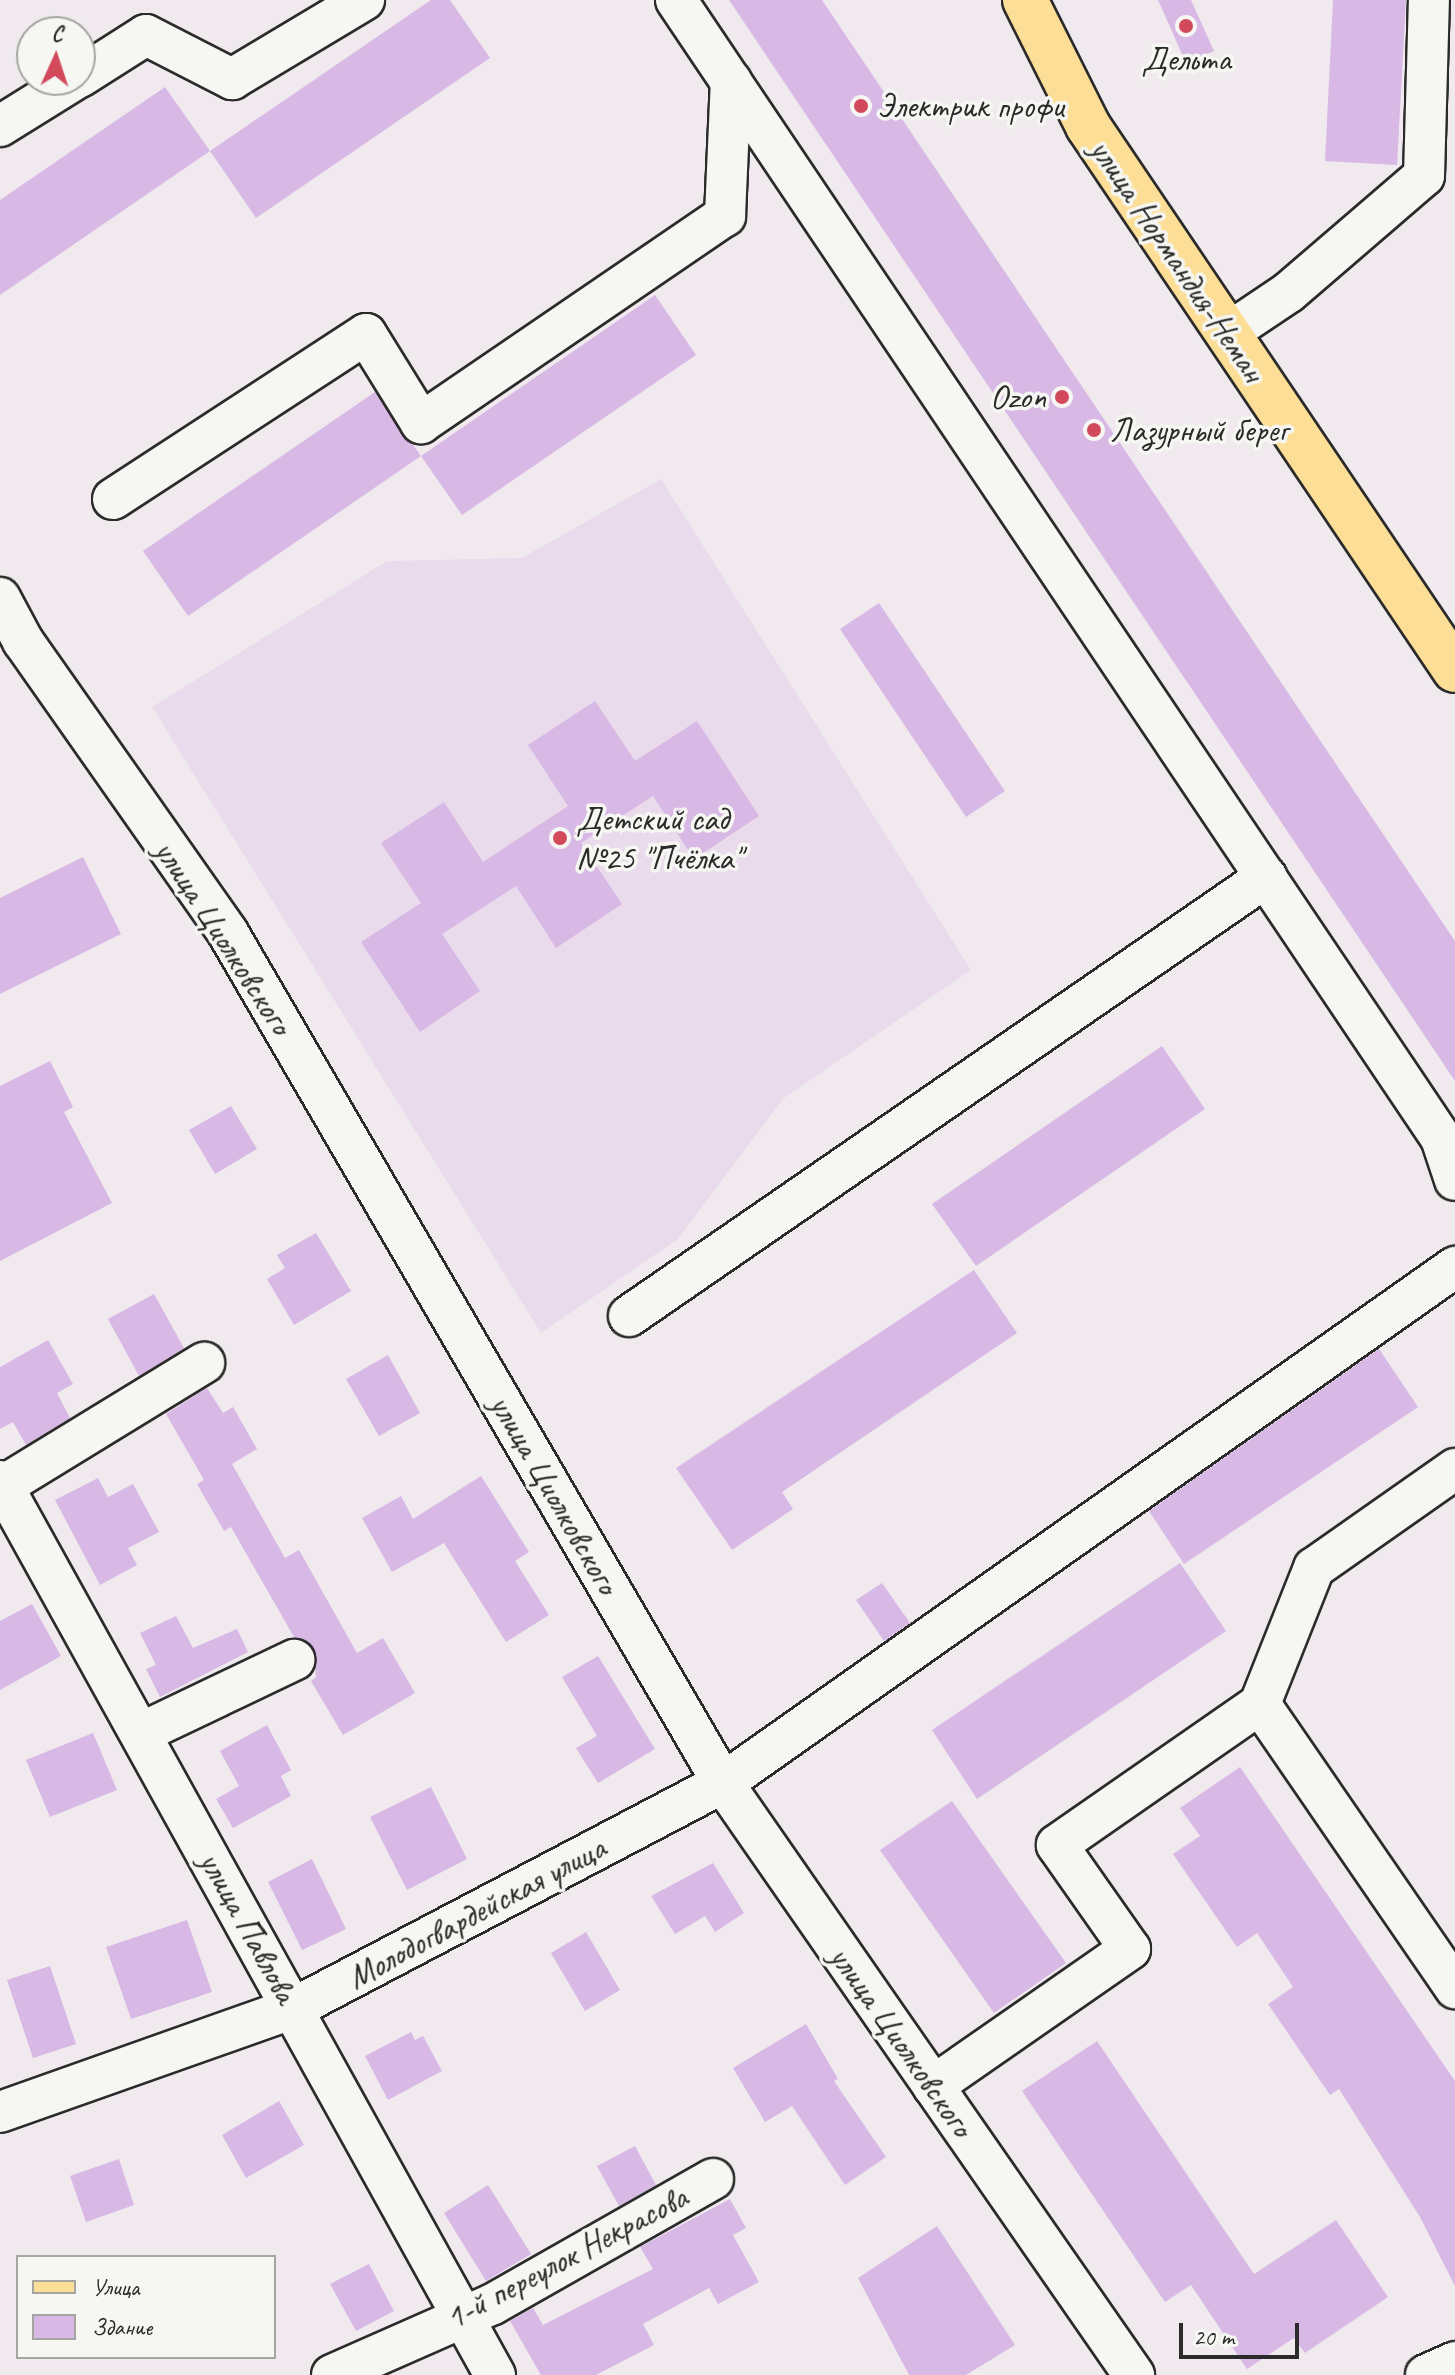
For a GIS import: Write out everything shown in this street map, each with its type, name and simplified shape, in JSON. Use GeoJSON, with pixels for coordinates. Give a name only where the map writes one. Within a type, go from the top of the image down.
{"type":"FeatureCollection","features":[{"type":"Feature","properties":{"kind":"main road","name":"улица Нормандия-Неман"},"geometry":{"type":"LineString","coordinates":[[1025,0],[1088,126],[1228,333],[1448,644]]}},
{"type":"Feature","properties":{"kind":"street"},"geometry":{"type":"LineString","coordinates":[[96,67],[146,35],[232,79],[364,0]]}},
{"type":"Feature","properties":{"kind":"street"},"geometry":{"type":"LineString","coordinates":[[676,0],[1441,1138],[1455,1180]]}},
{"type":"Feature","properties":{"kind":"street"},"geometry":{"type":"LineString","coordinates":[[1228,333],[1289,292],[1424,176],[1429,0]]}},
{"type":"Feature","properties":{"kind":"street"},"geometry":{"type":"LineString","coordinates":[[113,499],[366,334],[421,423],[725,216],[731,81]]}},
{"type":"Feature","properties":{"kind":"street"},"geometry":{"type":"LineString","coordinates":[[0,126],[48,96]]}},
{"type":"Feature","properties":{"kind":"street","name":"улица Циолковского"},"geometry":{"type":"LineString","coordinates":[[0,598],[23,641],[228,933],[723,1783],[1134,2375]]}},
{"type":"Feature","properties":{"kind":"street"},"geometry":{"type":"LineString","coordinates":[[629,1316],[1266,877]]}},
{"type":"Feature","properties":{"kind":"street","name":"Молодогвардейская улица"},"geometry":{"type":"LineString","coordinates":[[0,2112],[294,2008],[723,1783],[1357,1333],[1455,1267]]}},
{"type":"Feature","properties":{"kind":"street"},"geometry":{"type":"LineString","coordinates":[[1,1484],[204,1363]]}},
{"type":"Feature","properties":{"kind":"street"},"geometry":{"type":"LineString","coordinates":[[933,2086],[1130,1949],[1057,1845],[1260,1704],[1314,1568],[1455,1469]]}},
{"type":"Feature","properties":{"kind":"street","name":"улица Павлова"},"geometry":{"type":"LineString","coordinates":[[1,1484],[464,2314],[495,2375]]}},
{"type":"Feature","properties":{"kind":"street"},"geometry":{"type":"LineString","coordinates":[[141,1733],[294,1660]]}},
{"type":"Feature","properties":{"kind":"street"},"geometry":{"type":"LineString","coordinates":[[1260,1704],[1455,1988]]}},
{"type":"Feature","properties":{"kind":"street","name":"1-й переулок Некрасова"},"geometry":{"type":"LineString","coordinates":[[332,2375],[464,2314],[493,2304],[713,2179]]}},
{"type":"Feature","properties":{"kind":"street"},"geometry":{"type":"LineString","coordinates":[[1426,2375],[1455,2362]]}},
{"type":"Feature","properties":{"kind":"shaded area","name":"Детский сад №25 \"Пчёлка\""},"geometry":{"type":"Polygon","coordinates":[[[661,479],[971,970],[784,1098],[678,1239],[541,1333],[152,707],[387,561],[522,558],[661,479]]]}},
{"type":"Feature","properties":{"kind":"building"},"geometry":{"type":"Polygon","coordinates":[[[431,0],[450,0],[490,58],[256,218],[210,151],[431,0]]]}},
{"type":"Feature","properties":{"kind":"building"},"geometry":{"type":"Polygon","coordinates":[[[729,0],[822,0],[1455,941],[1455,1081],[729,0]]]}},
{"type":"Feature","properties":{"kind":"building","name":"Дельта"},"geometry":{"type":"Polygon","coordinates":[[[1158,0],[1191,0],[1214,51],[1186,63],[1158,0]]]}},
{"type":"Feature","properties":{"kind":"building"},"geometry":{"type":"Polygon","coordinates":[[[1333,0],[1406,0],[1397,165],[1325,161],[1333,0]]]}},
{"type":"Feature","properties":{"kind":"building"},"geometry":{"type":"Polygon","coordinates":[[[165,87],[210,151],[0,295],[0,200],[165,87]]]}},
{"type":"Feature","properties":{"kind":"building"},"geometry":{"type":"Polygon","coordinates":[[[655,295],[696,355],[462,515],[421,456],[655,295]]]}},
{"type":"Feature","properties":{"kind":"building"},"geometry":{"type":"Polygon","coordinates":[[[375,392],[421,456],[188,616],[143,551],[375,392]]]}},
{"type":"Feature","properties":{"kind":"building"},"geometry":{"type":"Polygon","coordinates":[[[879,603],[1005,791],[966,817],[840,629],[879,603]]]}},
{"type":"Feature","properties":{"kind":"building"},"geometry":{"type":"Polygon","coordinates":[[[595,701],[635,761],[697,721],[759,816],[694,859],[653,796],[581,843],[622,904],[556,948],[516,886],[442,934],[480,991],[420,1032],[361,942],[421,903],[381,843],[444,802],[483,862],[568,806],[528,745],[595,701]]]}},
{"type":"Feature","properties":{"kind":"building"},"geometry":{"type":"Polygon","coordinates":[[[83,857],[121,934],[0,994],[0,898],[83,857]]]}},
{"type":"Feature","properties":{"kind":"building"},"geometry":{"type":"Polygon","coordinates":[[[1162,1046],[1205,1109],[976,1266],[932,1204],[1162,1046]]]}},
{"type":"Feature","properties":{"kind":"building"},"geometry":{"type":"Polygon","coordinates":[[[50,1061],[73,1107],[64,1112],[112,1203],[0,1261],[0,1086],[50,1061]]]}},
{"type":"Feature","properties":{"kind":"building"},"geometry":{"type":"Polygon","coordinates":[[[231,1106],[257,1149],[215,1174],[189,1130],[231,1106]]]}},
{"type":"Feature","properties":{"kind":"building"},"geometry":{"type":"Polygon","coordinates":[[[316,1233],[351,1291],[294,1325],[267,1279],[285,1268],[277,1255],[316,1233]]]}},
{"type":"Feature","properties":{"kind":"building"},"geometry":{"type":"Polygon","coordinates":[[[974,1270],[1017,1333],[782,1492],[793,1509],[732,1550],[676,1468],[974,1270]]]}},
{"type":"Feature","properties":{"kind":"building"},"geometry":{"type":"Polygon","coordinates":[[[154,1294],[184,1348],[139,1376],[108,1319],[154,1294]]]}},
{"type":"Feature","properties":{"kind":"building"},"geometry":{"type":"Polygon","coordinates":[[[48,1340],[73,1384],[57,1393],[70,1418],[26,1445],[13,1422],[0,1429],[0,1367],[48,1340]]]}},
{"type":"Feature","properties":{"kind":"building"},"geometry":{"type":"Polygon","coordinates":[[[1379,1349],[1418,1407],[1184,1564],[1149,1511],[1379,1349]]]}},
{"type":"Feature","properties":{"kind":"building"},"geometry":{"type":"Polygon","coordinates":[[[388,1355],[420,1413],[379,1436],[346,1379],[388,1355]]]}},
{"type":"Feature","properties":{"kind":"building"},"geometry":{"type":"Polygon","coordinates":[[[207,1388],[223,1413],[233,1407],[257,1449],[232,1464],[285,1558],[299,1550],[357,1653],[383,1638],[415,1693],[343,1735],[311,1681],[316,1677],[314,1649],[294,1637],[231,1527],[224,1531],[197,1484],[204,1480],[166,1414],[207,1388]]]}},
{"type":"Feature","properties":{"kind":"building"},"geometry":{"type":"Polygon","coordinates":[[[481,1476],[529,1552],[515,1561],[549,1615],[506,1642],[444,1543],[392,1572],[362,1518],[401,1496],[413,1519],[481,1476]]]}},
{"type":"Feature","properties":{"kind":"building"},"geometry":{"type":"Polygon","coordinates":[[[98,1478],[108,1497],[133,1484],[159,1532],[128,1548],[137,1565],[100,1585],[55,1500],[98,1478]]]}},
{"type":"Feature","properties":{"kind":"building"},"geometry":{"type":"Polygon","coordinates":[[[1180,1563],[1226,1631],[977,1799],[932,1730],[1180,1563]]]}},
{"type":"Feature","properties":{"kind":"building"},"geometry":{"type":"Polygon","coordinates":[[[882,1583],[910,1623],[884,1641],[856,1600],[882,1583]]]}},
{"type":"Feature","properties":{"kind":"building"},"geometry":{"type":"Polygon","coordinates":[[[32,1604],[61,1656],[0,1690],[0,1621],[32,1604]]]}},
{"type":"Feature","properties":{"kind":"building"},"geometry":{"type":"Polygon","coordinates":[[[176,1616],[193,1648],[237,1629],[248,1652],[160,1697],[146,1669],[156,1665],[140,1633],[176,1616]]]}},
{"type":"Feature","properties":{"kind":"building"},"geometry":{"type":"Polygon","coordinates":[[[598,1656],[655,1749],[598,1783],[576,1748],[597,1736],[562,1677],[598,1656]]]}},
{"type":"Feature","properties":{"kind":"building"},"geometry":{"type":"Polygon","coordinates":[[[267,1725],[291,1770],[281,1776],[291,1796],[233,1828],[216,1799],[239,1786],[220,1751],[267,1725]]]}},
{"type":"Feature","properties":{"kind":"building"},"geometry":{"type":"Polygon","coordinates":[[[93,1733],[117,1790],[50,1817],[26,1760],[93,1733]]]}},
{"type":"Feature","properties":{"kind":"building"},"geometry":{"type":"Polygon","coordinates":[[[1240,1767],[1455,2081],[1455,2286],[1420,2217],[1339,2089],[1330,2095],[1268,2004],[1293,1987],[1257,1933],[1237,1947],[1173,1854],[1200,1836],[1180,1808],[1240,1767]]]}},
{"type":"Feature","properties":{"kind":"building"},"geometry":{"type":"Polygon","coordinates":[[[431,1787],[467,1859],[407,1890],[370,1817],[431,1787]]]}},
{"type":"Feature","properties":{"kind":"building"},"geometry":{"type":"Polygon","coordinates":[[[952,1801],[1066,1963],[994,2013],[880,1850],[952,1801]]]}},
{"type":"Feature","properties":{"kind":"building"},"geometry":{"type":"Polygon","coordinates":[[[312,1859],[346,1929],[302,1950],[268,1882],[312,1859]]]}},
{"type":"Feature","properties":{"kind":"building"},"geometry":{"type":"Polygon","coordinates":[[[713,1863],[744,1913],[715,1932],[705,1916],[675,1934],[651,1896],[713,1863]]]}},
{"type":"Feature","properties":{"kind":"building"},"geometry":{"type":"Polygon","coordinates":[[[187,1920],[212,1992],[131,2019],[106,1947],[187,1920]]]}},
{"type":"Feature","properties":{"kind":"building"},"geometry":{"type":"Polygon","coordinates":[[[586,1932],[620,1990],[585,2011],[551,1953],[586,1932]]]}},
{"type":"Feature","properties":{"kind":"building"},"geometry":{"type":"Polygon","coordinates":[[[50,1966],[76,2044],[33,2058],[7,1980],[50,1966]]]}},
{"type":"Feature","properties":{"kind":"building"},"geometry":{"type":"Polygon","coordinates":[[[806,2024],[838,2079],[834,2081],[886,2157],[845,2185],[792,2106],[765,2122],[733,2068],[806,2024]]]}},
{"type":"Feature","properties":{"kind":"building"},"geometry":{"type":"Polygon","coordinates":[[[411,2032],[415,2040],[423,2036],[442,2071],[388,2100],[365,2056],[411,2032]]]}},
{"type":"Feature","properties":{"kind":"building"},"geometry":{"type":"Polygon","coordinates":[[[1097,2041],[1254,2274],[1336,2220],[1388,2297],[1305,2353],[1294,2338],[1247,2369],[1191,2285],[1165,2302],[1022,2091],[1097,2041]]]}},
{"type":"Feature","properties":{"kind":"building"},"geometry":{"type":"Polygon","coordinates":[[[279,2101],[304,2145],[246,2178],[222,2135],[279,2101]]]}},
{"type":"Feature","properties":{"kind":"building"},"geometry":{"type":"Polygon","coordinates":[[[635,2146],[656,2185],[619,2206],[597,2166],[635,2146]]]}},
{"type":"Feature","properties":{"kind":"building"},"geometry":{"type":"Polygon","coordinates":[[[119,2159],[134,2205],[86,2222],[70,2176],[119,2159]]]}},
{"type":"Feature","properties":{"kind":"building"},"geometry":{"type":"Polygon","coordinates":[[[488,2185],[531,2254],[486,2281],[444,2213],[488,2185]]]}},
{"type":"Feature","properties":{"kind":"building"},"geometry":{"type":"Polygon","coordinates":[[[730,2199],[746,2228],[733,2235],[759,2282],[718,2304],[709,2288],[643,2324],[654,2345],[596,2375],[541,2375],[510,2321],[533,2308],[543,2325],[653,2269],[640,2247],[730,2199]]]}},
{"type":"Feature","properties":{"kind":"building"},"geometry":{"type":"Polygon","coordinates":[[[937,2226],[1015,2345],[966,2375],[909,2375],[858,2278],[937,2226]]]}},
{"type":"Feature","properties":{"kind":"building"},"geometry":{"type":"Polygon","coordinates":[[[369,2264],[394,2311],[356,2331],[330,2284],[369,2264]]]}},
{"type":"Feature","properties":{"kind":"place","name":"Дельта"},"geometry":{"type":"Point","coordinates":[1186,26]}},
{"type":"Feature","properties":{"kind":"place","name":"Электрик профи"},"geometry":{"type":"Point","coordinates":[861,106]}},
{"type":"Feature","properties":{"kind":"place","name":"Ozon"},"geometry":{"type":"Point","coordinates":[1062,397]}},
{"type":"Feature","properties":{"kind":"place","name":"Лазурный берег"},"geometry":{"type":"Point","coordinates":[1094,430]}},
{"type":"Feature","properties":{"kind":"place","name":"Детский сад №25 \"Пчёлка\""},"geometry":{"type":"Point","coordinates":[560,838]}}]}
